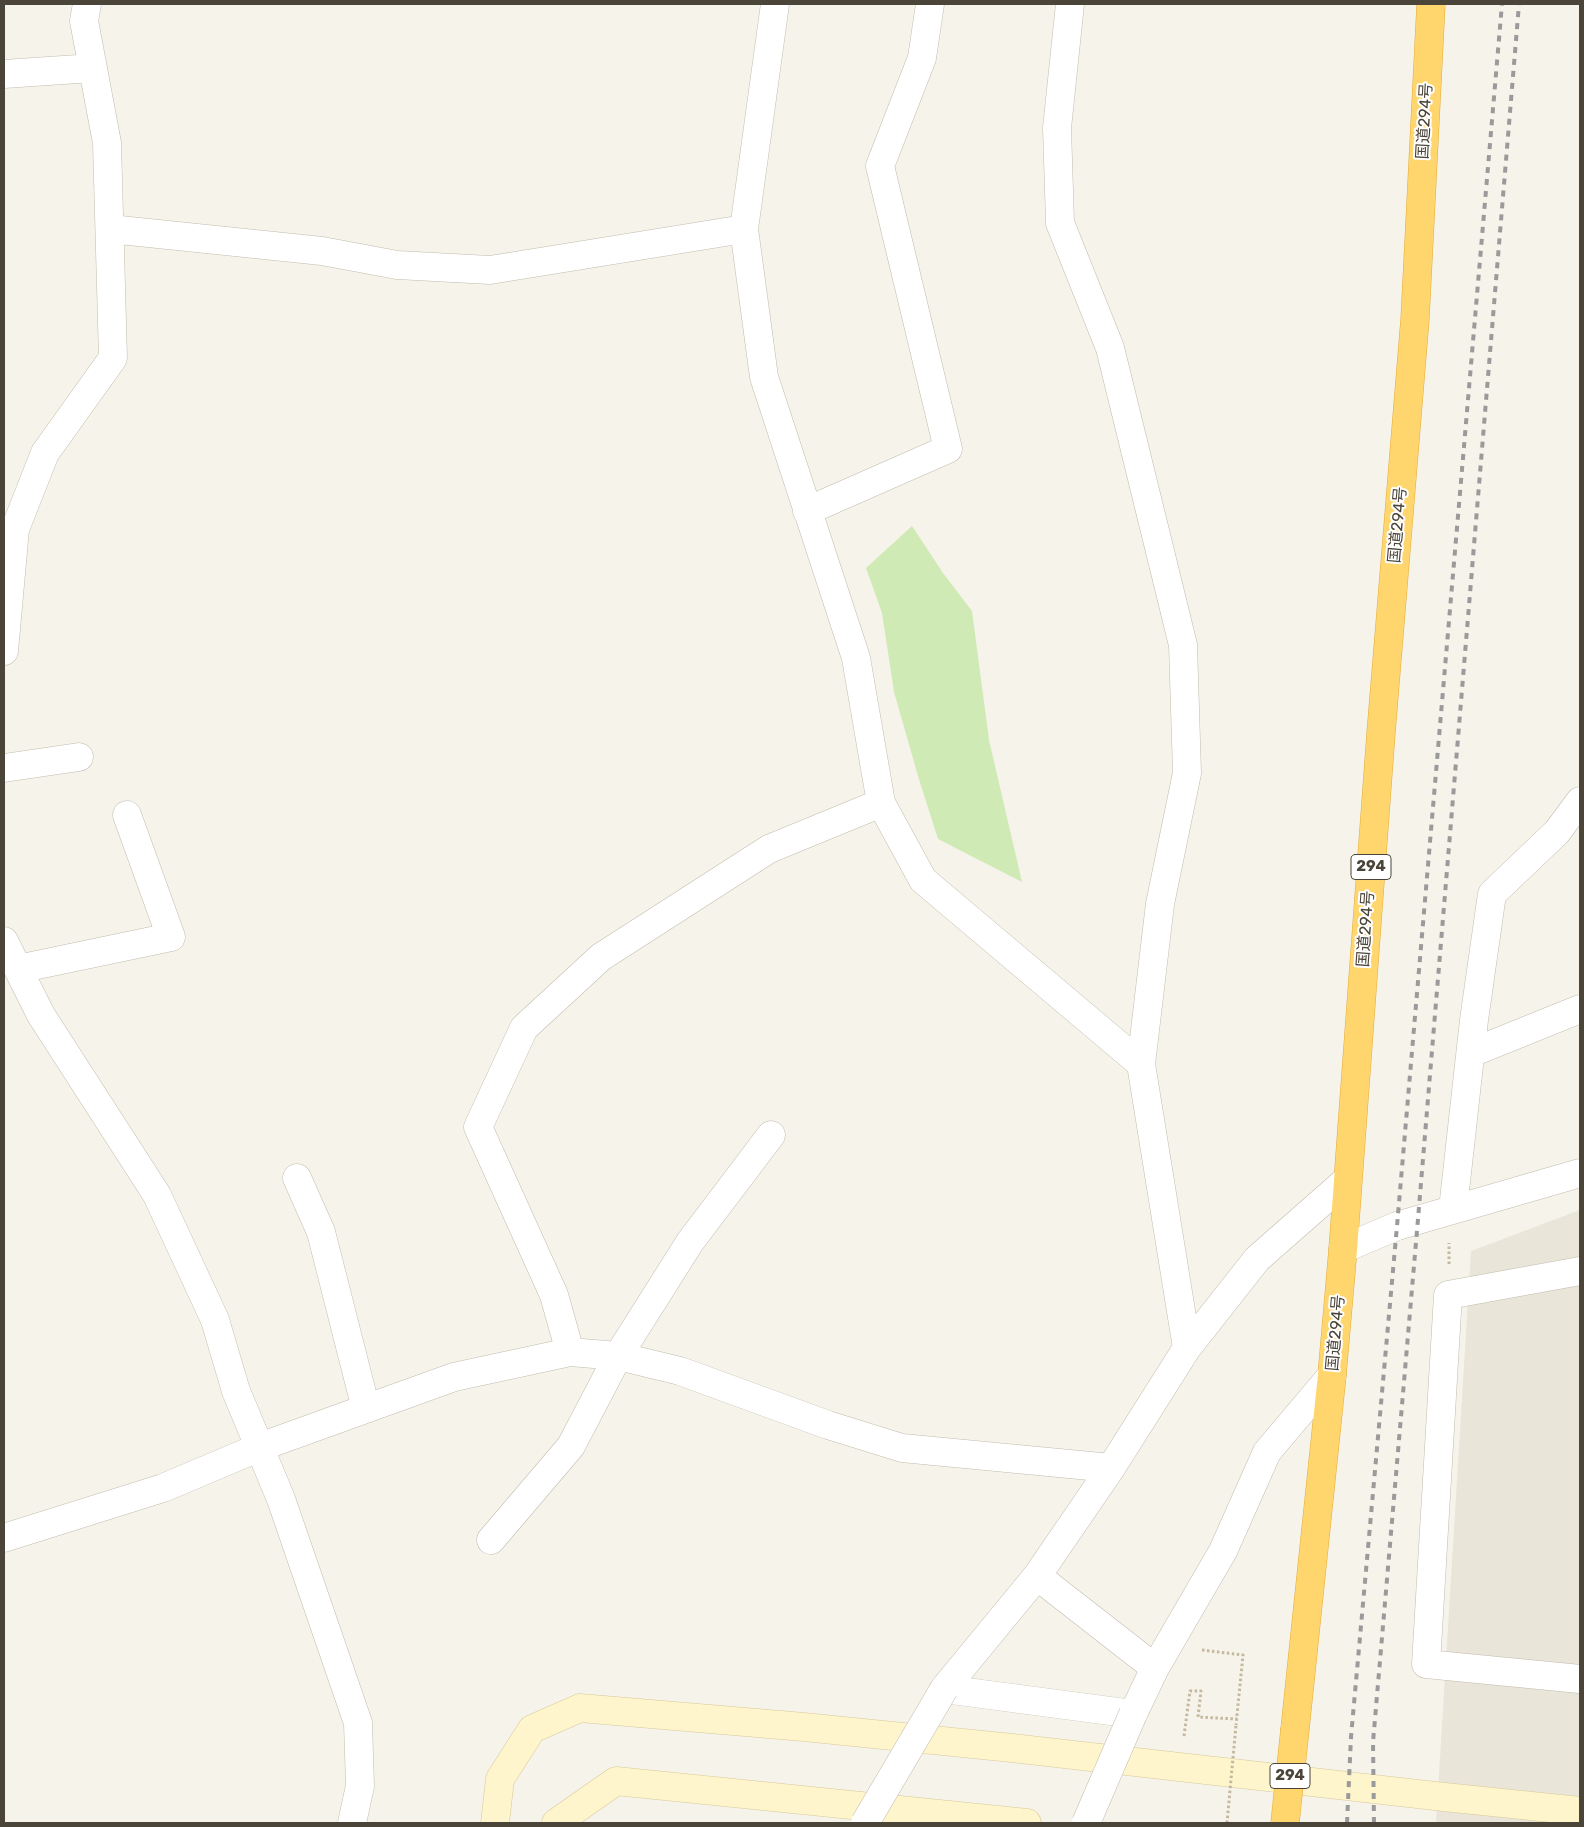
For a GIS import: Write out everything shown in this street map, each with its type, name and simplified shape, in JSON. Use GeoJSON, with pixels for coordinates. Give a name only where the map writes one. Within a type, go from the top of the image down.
{"type":"FeatureCollection","features":[{"type":"Feature","properties":{"kind":"highway","name":"国道294号"},"geometry":{"type":"LineString","coordinates":[[1285,1823],[1332,1375],[1343,1249],[1381,733],[1415,319],[1431,4]]}},
{"type":"Feature","properties":{"kind":"street"},"geometry":{"type":"LineString","coordinates":[[4,651],[15,529],[45,453],[113,358],[107,143],[84,21],[87,4]]}},
{"type":"Feature","properties":{"kind":"street"},"geometry":{"type":"LineString","coordinates":[[775,4],[744,229],[764,377],[856,658],[881,802],[922,880],[1141,1064]]}},
{"type":"Feature","properties":{"kind":"street"},"geometry":{"type":"LineString","coordinates":[[807,511],[948,449],[880,166],[922,58],[930,4]]}},
{"type":"Feature","properties":{"kind":"street"},"geometry":{"type":"LineString","coordinates":[[1070,4],[1057,128],[1060,223],[1110,348],[1184,645],[1187,773],[1160,904],[1141,1064],[1187,1348]]}},
{"type":"Feature","properties":{"kind":"street"},"geometry":{"type":"LineString","coordinates":[[4,74],[93,68]]}},
{"type":"Feature","properties":{"kind":"street"},"geometry":{"type":"LineString","coordinates":[[110,229],[322,251],[397,264],[490,270],[744,229]]}},
{"type":"Feature","properties":{"kind":"street"},"geometry":{"type":"LineString","coordinates":[[4,768],[79,757]]}},
{"type":"Feature","properties":{"kind":"street"},"geometry":{"type":"LineString","coordinates":[[1452,1209],[1474,1020],[1492,894],[1557,832],[1580,801]]}},
{"type":"Feature","properties":{"kind":"street"},"geometry":{"type":"LineString","coordinates":[[570,1352],[554,1295],[478,1127],[524,1028],[601,957],[769,849],[881,802]]}},
{"type":"Feature","properties":{"kind":"street"},"geometry":{"type":"LineString","coordinates":[[18,969],[171,937],[127,815]]}},
{"type":"Feature","properties":{"kind":"street"},"geometry":{"type":"LineString","coordinates":[[4,942],[41,1015],[158,1195],[215,1320],[236,1391],[281,1498],[358,1723],[360,1786],[352,1823]]}},
{"type":"Feature","properties":{"kind":"street"},"geometry":{"type":"LineString","coordinates":[[1471,1053],[1580,1009]]}},
{"type":"Feature","properties":{"kind":"street"},"geometry":{"type":"LineString","coordinates":[[491,1540],[571,1446],[618,1356],[690,1242],[770,1135]]}},
{"type":"Feature","properties":{"kind":"street"},"geometry":{"type":"LineString","coordinates":[[1343,1249],[1398,1226],[1580,1173]]}},
{"type":"Feature","properties":{"kind":"street"},"geometry":{"type":"LineString","coordinates":[[297,1178],[320,1232],[366,1409]]}},
{"type":"Feature","properties":{"kind":"street"},"geometry":{"type":"LineString","coordinates":[[864,1823],[944,1689],[1037,1576],[1110,1468],[1187,1348],[1257,1259],[1347,1180]]}},
{"type":"Feature","properties":{"kind":"street"},"geometry":{"type":"LineString","coordinates":[[1580,1271],[1448,1295],[1426,1664],[1580,1678]]}},
{"type":"Feature","properties":{"kind":"street"},"geometry":{"type":"LineString","coordinates":[[4,1538],[163,1488],[260,1447],[454,1377],[570,1352],[618,1356],[680,1372],[828,1425],[902,1448],[1110,1468]]}},
{"type":"Feature","properties":{"kind":"street"},"geometry":{"type":"LineString","coordinates":[[1086,1823],[1133,1714],[1162,1657],[1223,1552],[1267,1452],[1332,1375]]}},
{"type":"Feature","properties":{"kind":"street"},"geometry":{"type":"LineString","coordinates":[[1037,1576],[1162,1657]]}},
{"type":"Feature","properties":{"kind":"street"},"geometry":{"type":"LineString","coordinates":[[944,1689],[1133,1714]]}},
{"type":"Feature","properties":{"kind":"street"},"geometry":{"type":"LineString","coordinates":[[494,1823],[500,1779],[532,1729],[580,1708],[804,1727],[1012,1748],[1580,1811]]}},
{"type":"Feature","properties":{"kind":"street"},"geometry":{"type":"LineString","coordinates":[[556,1823],[616,1781],[1027,1823]]}},
{"type":"Feature","properties":{"kind":"path"},"geometry":{"type":"LineString","coordinates":[[1448,1295],[1452,1209]]}},
{"type":"Feature","properties":{"kind":"path"},"geometry":{"type":"LineString","coordinates":[[1162,1657],[1243,1655],[1227,1823]]}},
{"type":"Feature","properties":{"kind":"path"},"geometry":{"type":"LineString","coordinates":[[1183,1739],[1190,1691],[1201,1691],[1198,1717],[1237,1719]]}},
{"type":"Feature","properties":{"kind":"shaded area"},"geometry":{"type":"Polygon","coordinates":[[[1580,1210],[1580,1823],[1436,1823],[1471,1251],[1580,1210]]]}},
{"type":"Feature","properties":{"kind":"green space"},"geometry":{"type":"Polygon","coordinates":[[[912,526],[943,573],[972,611],[989,740],[1022,882],[938,839],[918,776],[894,692],[882,613],[866,568],[912,526]]]}},
{"type":"Feature","properties":{"kind":"railway"},"geometry":{"type":"LineString","coordinates":[[1347,1823],[1351,1737],[1502,4]]}},
{"type":"Feature","properties":{"kind":"railway"},"geometry":{"type":"LineString","coordinates":[[1374,1823],[1373,1742],[1519,4]]}}]}
